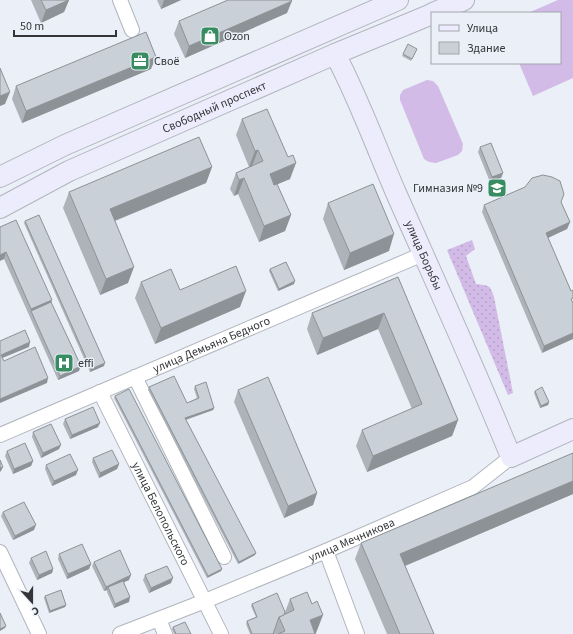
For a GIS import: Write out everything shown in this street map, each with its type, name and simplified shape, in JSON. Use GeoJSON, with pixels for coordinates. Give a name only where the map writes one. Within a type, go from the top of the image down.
{"type":"FeatureCollection","features":[{"type":"Feature","properties":{"kind":"main road","name":"Свободный проспект"},"geometry":{"type":"LineString","coordinates":[[0,177],[65,145],[398,0]]}},
{"type":"Feature","properties":{"kind":"main road","name":"Свободный проспект"},"geometry":{"type":"LineString","coordinates":[[435,12],[464,0]]}},
{"type":"Feature","properties":{"kind":"main road","name":"Свободный проспект"},"geometry":{"type":"LineString","coordinates":[[0,208],[69,171],[335,54],[431,14]]}},
{"type":"Feature","properties":{"kind":"main road","name":"улица Борьбы"},"geometry":{"type":"LineString","coordinates":[[335,54],[347,78],[511,457]]}},
{"type":"Feature","properties":{"kind":"main road","name":"улица Мечникова"},"geometry":{"type":"LineString","coordinates":[[511,457],[573,429]]}},
{"type":"Feature","properties":{"kind":"street"},"geometry":{"type":"LineString","coordinates":[[120,0],[132,30]]}},
{"type":"Feature","properties":{"kind":"street","name":"улица Демьяна Бедного"},"geometry":{"type":"LineString","coordinates":[[0,436],[423,254]]}},
{"type":"Feature","properties":{"kind":"street"},"geometry":{"type":"LineString","coordinates":[[135,377],[224,557]]}},
{"type":"Feature","properties":{"kind":"street","name":"улица Белопольского"},"geometry":{"type":"LineString","coordinates":[[100,392],[221,634]]}},
{"type":"Feature","properties":{"kind":"street","name":"улица Мечникова"},"geometry":{"type":"LineString","coordinates":[[120,634],[326,551],[473,487],[511,457]]}},
{"type":"Feature","properties":{"kind":"street"},"geometry":{"type":"LineString","coordinates":[[326,551],[357,634]]}},
{"type":"Feature","properties":{"kind":"street"},"geometry":{"type":"LineString","coordinates":[[0,552],[39,634]]}},
{"type":"Feature","properties":{"kind":"street"},"geometry":{"type":"LineString","coordinates":[[159,619],[164,634]]}},
{"type":"Feature","properties":{"kind":"shaded area"},"geometry":{"type":"Polygon","coordinates":[[[558,0],[573,0],[573,78],[533,96],[519,64],[561,64],[561,12],[530,12],[558,0]]]}},
{"type":"Feature","properties":{"kind":"shaded area"},"geometry":{"type":"Polygon","coordinates":[[[427,80],[433,81],[438,86],[463,144],[462,151],[458,155],[436,163],[429,162],[424,159],[400,100],[400,95],[403,90],[427,80]]]}},
{"type":"Feature","properties":{"kind":"shaded area"},"geometry":{"type":"Polygon","coordinates":[[[472,240],[475,249],[466,256],[476,284],[488,286],[494,297],[513,393],[508,395],[447,250],[472,240]]]}},
{"type":"Feature","properties":{"kind":"building"},"geometry":{"type":"Polygon","coordinates":[[[41,0],[69,0],[46,10],[41,0]]]}},
{"type":"Feature","properties":{"kind":"building"},"geometry":{"type":"Polygon","coordinates":[[[228,0],[292,1],[189,46],[179,21],[228,0]]]}},
{"type":"Feature","properties":{"kind":"building"},"geometry":{"type":"Polygon","coordinates":[[[146,32],[156,57],[26,111],[16,86],[146,32]]]}},
{"type":"Feature","properties":{"kind":"building"},"geometry":{"type":"Polygon","coordinates":[[[408,44],[417,49],[412,59],[403,54],[408,44]]]}},
{"type":"Feature","properties":{"kind":"building"},"geometry":{"type":"Polygon","coordinates":[[[0,68],[10,92],[0,96],[0,68]]]}},
{"type":"Feature","properties":{"kind":"building"},"geometry":{"type":"Polygon","coordinates":[[[267,109],[288,157],[293,155],[296,163],[270,174],[274,185],[277,184],[291,215],[264,226],[244,178],[239,180],[236,173],[263,161],[258,150],[255,151],[242,119],[267,109]]]}},
{"type":"Feature","properties":{"kind":"building"},"geometry":{"type":"Polygon","coordinates":[[[199,137],[212,167],[110,209],[134,267],[106,279],[69,192],[199,137]]]}},
{"type":"Feature","properties":{"kind":"building"},"geometry":{"type":"Polygon","coordinates":[[[491,143],[503,173],[492,177],[480,147],[491,143]]]}},
{"type":"Feature","properties":{"kind":"building"},"geometry":{"type":"Polygon","coordinates":[[[543,175],[560,181],[564,194],[561,202],[570,222],[546,233],[571,291],[573,290],[573,298],[571,299],[573,303],[573,333],[544,346],[484,205],[525,187],[532,178],[543,175]]]}},
{"type":"Feature","properties":{"kind":"building"},"geometry":{"type":"Polygon","coordinates":[[[373,184],[394,234],[350,253],[328,203],[373,184]]]}},
{"type":"Feature","properties":{"kind":"building"},"geometry":{"type":"Polygon","coordinates":[[[39,215],[105,363],[91,369],[25,221],[39,215]]]}},
{"type":"Feature","properties":{"kind":"building"},"geometry":{"type":"Polygon","coordinates":[[[16,220],[52,300],[31,309],[6,252],[0,255],[0,227],[16,220]]]}},
{"type":"Feature","properties":{"kind":"building"},"geometry":{"type":"Polygon","coordinates":[[[286,262],[295,281],[279,289],[270,269],[286,262]]]}},
{"type":"Feature","properties":{"kind":"building"},"geometry":{"type":"Polygon","coordinates":[[[236,266],[246,291],[161,328],[141,282],[171,269],[180,290],[236,266]]]}},
{"type":"Feature","properties":{"kind":"building"},"geometry":{"type":"Polygon","coordinates":[[[398,277],[458,420],[373,456],[362,430],[422,404],[384,313],[323,338],[312,313],[398,277]]]}},
{"type":"Feature","properties":{"kind":"building"},"geometry":{"type":"Polygon","coordinates":[[[51,302],[81,366],[60,376],[31,311],[51,302]]]}},
{"type":"Feature","properties":{"kind":"building"},"geometry":{"type":"Polygon","coordinates":[[[25,330],[30,342],[1,355],[4,361],[35,347],[48,378],[0,399],[0,341],[25,330]]]}},
{"type":"Feature","properties":{"kind":"building"},"geometry":{"type":"Polygon","coordinates":[[[174,376],[187,403],[199,398],[195,386],[206,382],[214,408],[185,418],[256,553],[239,562],[149,387],[174,376]]]}},
{"type":"Feature","properties":{"kind":"building"},"geometry":{"type":"Polygon","coordinates":[[[268,377],[317,493],[288,506],[238,390],[268,377]]]}},
{"type":"Feature","properties":{"kind":"building"},"geometry":{"type":"Polygon","coordinates":[[[542,387],[549,402],[541,406],[535,391],[542,387]]]}},
{"type":"Feature","properties":{"kind":"building"},"geometry":{"type":"Polygon","coordinates":[[[129,389],[222,569],[208,576],[115,396],[129,389]]]}},
{"type":"Feature","properties":{"kind":"building"},"geometry":{"type":"Polygon","coordinates":[[[93,407],[100,423],[72,435],[65,419],[93,407]]]}},
{"type":"Feature","properties":{"kind":"building"},"geometry":{"type":"Polygon","coordinates":[[[51,424],[61,445],[43,453],[33,432],[51,424]]]}},
{"type":"Feature","properties":{"kind":"building"},"geometry":{"type":"Polygon","coordinates":[[[25,443],[33,461],[14,469],[7,451],[25,443]]]}},
{"type":"Feature","properties":{"kind":"building"},"geometry":{"type":"Polygon","coordinates":[[[112,450],[119,464],[100,473],[93,458],[112,450]]]}},
{"type":"Feature","properties":{"kind":"building"},"geometry":{"type":"Polygon","coordinates":[[[573,453],[573,481],[400,554],[434,634],[400,634],[361,543],[573,453]]]}},
{"type":"Feature","properties":{"kind":"building"},"geometry":{"type":"Polygon","coordinates":[[[70,454],[78,470],[54,481],[46,465],[70,454]]]}},
{"type":"Feature","properties":{"kind":"building"},"geometry":{"type":"Polygon","coordinates":[[[0,460],[3,467],[0,468],[0,460]]]}},
{"type":"Feature","properties":{"kind":"building"},"geometry":{"type":"Polygon","coordinates":[[[24,502],[36,525],[15,536],[3,512],[24,502]]]}},
{"type":"Feature","properties":{"kind":"building"},"geometry":{"type":"Polygon","coordinates":[[[82,544],[91,564],[68,574],[59,554],[82,544]]]}},
{"type":"Feature","properties":{"kind":"building"},"geometry":{"type":"Polygon","coordinates":[[[120,550],[131,575],[106,587],[94,562],[120,550]]]}},
{"type":"Feature","properties":{"kind":"building"},"geometry":{"type":"Polygon","coordinates":[[[46,551],[53,569],[39,575],[31,558],[46,551]]]}},
{"type":"Feature","properties":{"kind":"building"},"geometry":{"type":"Polygon","coordinates":[[[167,566],[173,578],[151,588],[145,575],[167,566]]]}},
{"type":"Feature","properties":{"kind":"building"},"geometry":{"type":"Polygon","coordinates":[[[123,581],[130,597],[115,604],[108,587],[123,581]]]}},
{"type":"Feature","properties":{"kind":"building"},"geometry":{"type":"Polygon","coordinates":[[[61,590],[66,605],[50,611],[45,596],[61,590]]]}},
{"type":"Feature","properties":{"kind":"building"},"geometry":{"type":"Polygon","coordinates":[[[307,592],[312,604],[317,601],[323,615],[310,620],[315,634],[278,634],[285,631],[279,617],[294,610],[290,599],[307,592]]]}},
{"type":"Feature","properties":{"kind":"building"},"geometry":{"type":"Polygon","coordinates":[[[277,593],[285,612],[284,615],[279,617],[273,634],[252,634],[247,621],[257,617],[252,604],[277,593]]]}},
{"type":"Feature","properties":{"kind":"building"},"geometry":{"type":"Polygon","coordinates":[[[0,613],[6,626],[0,629],[0,613]]]}},
{"type":"Feature","properties":{"kind":"building"},"geometry":{"type":"Polygon","coordinates":[[[185,622],[191,634],[176,634],[173,627],[185,622]]]}},
{"type":"Feature","properties":{"kind":"place","name":"Ozon"},"geometry":{"type":"Point","coordinates":[210,36]}},
{"type":"Feature","properties":{"kind":"place","name":"Своё"},"geometry":{"type":"Point","coordinates":[140,61]}},
{"type":"Feature","properties":{"kind":"place","name":"Гимназия №9"},"geometry":{"type":"Point","coordinates":[497,188]}},
{"type":"Feature","properties":{"kind":"place","name":"effi"},"geometry":{"type":"Point","coordinates":[64,363]}}]}
